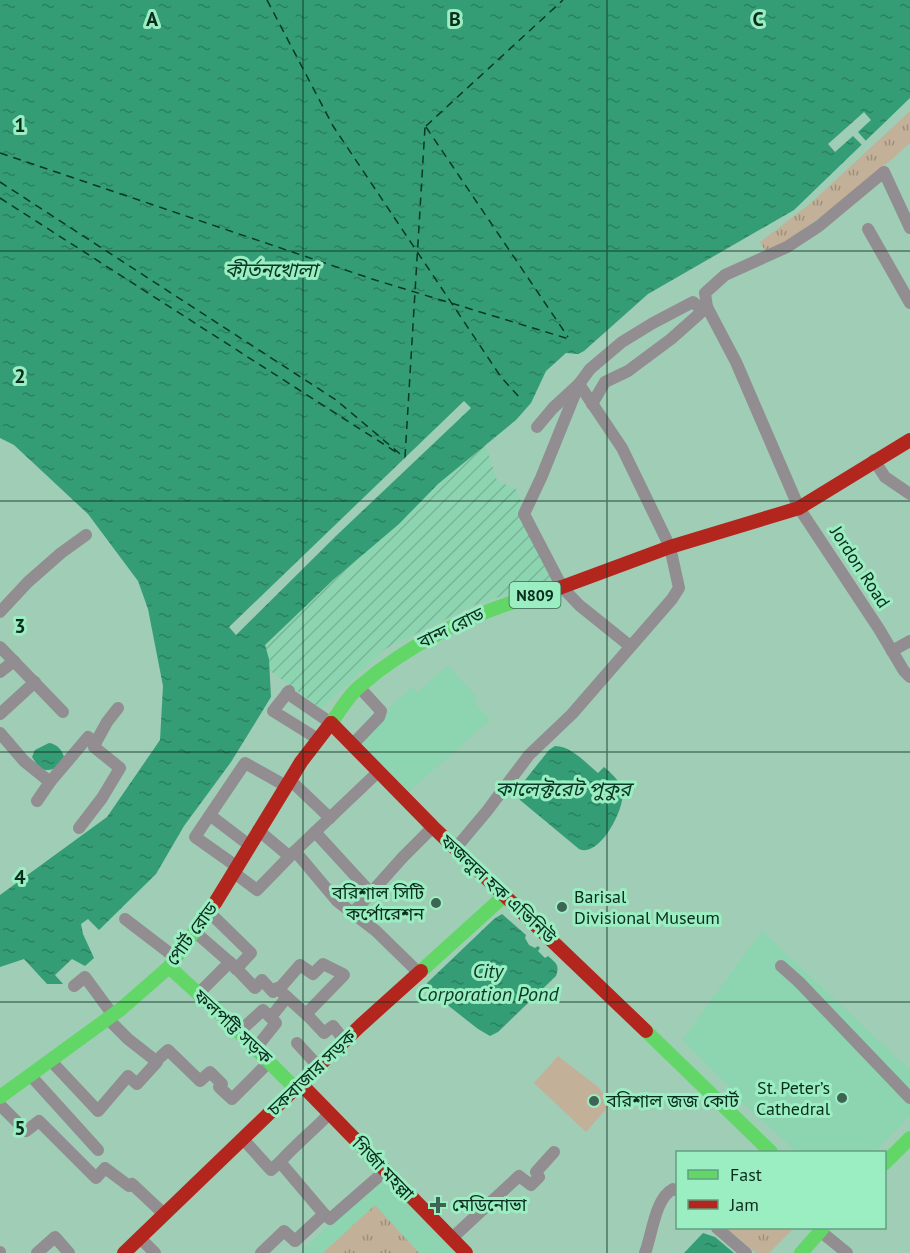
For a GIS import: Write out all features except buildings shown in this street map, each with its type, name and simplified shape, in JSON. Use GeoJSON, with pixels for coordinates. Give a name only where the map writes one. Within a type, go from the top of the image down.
{"type":"FeatureCollection","features":[{"type":"Feature","properties":{"kind":"main road","name":"বান্দ রোড"},"geometry":{"type":"LineString","coordinates":[[797,501],[910,426]]}},
{"type":"Feature","properties":{"kind":"main road","name":"বান্দ রোড"},"geometry":{"type":"LineString","coordinates":[[331,723],[359,687],[422,642],[495,607],[562,587],[670,547],[767,516],[910,440]]}},
{"type":"Feature","properties":{"kind":"main road","name":"ফজলুল হক এভিনিউ"},"geometry":{"type":"LineString","coordinates":[[331,723],[455,849],[581,967],[770,1151]]}},
{"type":"Feature","properties":{"kind":"main road","name":"পোর্ট রোড"},"geometry":{"type":"LineString","coordinates":[[2,1102],[31,1076],[110,1017],[173,963],[210,912],[288,783],[331,723]]}},
{"type":"Feature","properties":{"kind":"main road","name":"চকবাজার সড়ক"},"geometry":{"type":"LineString","coordinates":[[124,1253],[345,1041],[504,896]]}},
{"type":"Feature","properties":{"kind":"main road","name":"ফলপট্টি সড়ক"},"geometry":{"type":"LineString","coordinates":[[173,963],[198,994],[298,1086]]}},
{"type":"Feature","properties":{"kind":"main road","name":"গির্জা মহল্লা"},"geometry":{"type":"LineString","coordinates":[[298,1086],[330,1113],[466,1253]]}},
{"type":"Feature","properties":{"kind":"main road"},"geometry":{"type":"LineString","coordinates":[[886,1163],[907,1148]]}},
{"type":"Feature","properties":{"kind":"main road"},"geometry":{"type":"LineString","coordinates":[[801,1253],[822,1229]]}},
{"type":"Feature","properties":{"kind":"street"},"geometry":{"type":"LineString","coordinates":[[592,404],[605,382],[628,371],[671,339],[705,309],[705,293],[725,275],[787,247],[811,231],[884,172],[910,228]]}},
{"type":"Feature","properties":{"kind":"street"},"geometry":{"type":"LineString","coordinates":[[868,229],[910,303]]}},
{"type":"Feature","properties":{"kind":"street"},"geometry":{"type":"LineString","coordinates":[[537,427],[553,408],[579,384],[594,365],[622,342],[693,302],[705,309]]}},
{"type":"Feature","properties":{"kind":"street","name":"Jordon Road"},"geometry":{"type":"LineString","coordinates":[[705,309],[736,362],[759,419],[797,501],[904,671],[910,677]]}},
{"type":"Feature","properties":{"kind":"street"},"geometry":{"type":"LineString","coordinates":[[455,849],[530,755],[572,714],[672,600],[679,588],[670,547],[622,448],[579,384]]}},
{"type":"Feature","properties":{"kind":"street"},"geometry":{"type":"LineString","coordinates":[[579,384],[524,514],[562,587],[579,605],[630,646]]}},
{"type":"Feature","properties":{"kind":"street"},"geometry":{"type":"LineString","coordinates":[[874,460],[885,477],[910,494]]}},
{"type":"Feature","properties":{"kind":"street"},"geometry":{"type":"LineString","coordinates":[[0,612],[28,582],[86,535]]}},
{"type":"Feature","properties":{"kind":"street"},"geometry":{"type":"LineString","coordinates":[[892,651],[910,641]]}},
{"type":"Feature","properties":{"kind":"street"},"geometry":{"type":"LineString","coordinates":[[0,647],[63,712]]}},
{"type":"Feature","properties":{"kind":"street"},"geometry":{"type":"LineString","coordinates":[[0,672],[14,661]]}},
{"type":"Feature","properties":{"kind":"street"},"geometry":{"type":"LineString","coordinates":[[0,714],[35,682]]}},
{"type":"Feature","properties":{"kind":"street"},"geometry":{"type":"LineString","coordinates":[[353,744],[379,717],[381,711],[359,687]]}},
{"type":"Feature","properties":{"kind":"street"},"geometry":{"type":"LineString","coordinates":[[318,739],[273,711],[288,692],[331,723]]}},
{"type":"Feature","properties":{"kind":"street"},"geometry":{"type":"LineString","coordinates":[[79,828],[102,798],[120,768],[94,747],[106,722],[118,708]]}},
{"type":"Feature","properties":{"kind":"street"},"geometry":{"type":"LineString","coordinates":[[0,733],[24,761],[50,782]]}},
{"type":"Feature","properties":{"kind":"street"},"geometry":{"type":"LineString","coordinates":[[37,801],[88,737],[96,742]]}},
{"type":"Feature","properties":{"kind":"street"},"geometry":{"type":"LineString","coordinates":[[330,818],[288,783],[245,763],[195,837],[257,890],[378,772]]}},
{"type":"Feature","properties":{"kind":"street"},"geometry":{"type":"LineString","coordinates":[[211,816],[249,845]]}},
{"type":"Feature","properties":{"kind":"street"},"geometry":{"type":"LineString","coordinates":[[352,914],[433,827]]}},
{"type":"Feature","properties":{"kind":"street"},"geometry":{"type":"LineString","coordinates":[[258,830],[292,854],[337,901],[376,931],[419,973]]}},
{"type":"Feature","properties":{"kind":"street"},"geometry":{"type":"LineString","coordinates":[[315,832],[371,893]]}},
{"type":"Feature","properties":{"kind":"street"},"geometry":{"type":"LineString","coordinates":[[198,994],[251,953],[210,912]]}},
{"type":"Feature","properties":{"kind":"street"},"geometry":{"type":"LineString","coordinates":[[126,919],[173,963]]}},
{"type":"Feature","properties":{"kind":"street"},"geometry":{"type":"LineString","coordinates":[[195,932],[255,988],[262,981],[273,992],[278,988],[324,1033],[333,1026],[345,1041]]}},
{"type":"Feature","properties":{"kind":"street"},"geometry":{"type":"LineString","coordinates":[[271,1017],[300,965],[312,974],[323,964],[343,974],[306,1014]]}},
{"type":"Feature","properties":{"kind":"street"},"geometry":{"type":"LineString","coordinates":[[781,966],[910,1098]]}},
{"type":"Feature","properties":{"kind":"street"},"geometry":{"type":"LineString","coordinates":[[74,986],[85,977],[110,1017],[128,1039],[156,1061]]}},
{"type":"Feature","properties":{"kind":"street"},"geometry":{"type":"LineString","coordinates":[[240,1032],[263,1010],[271,1017],[276,1023],[256,1048]]}},
{"type":"Feature","properties":{"kind":"street"},"geometry":{"type":"LineString","coordinates":[[297,1043],[319,1067]]}},
{"type":"Feature","properties":{"kind":"street"},"geometry":{"type":"LineString","coordinates":[[51,1061],[98,1111],[128,1077],[137,1084],[168,1050],[200,1081],[210,1072],[222,1084],[219,1087],[232,1099],[270,1061]]}},
{"type":"Feature","properties":{"kind":"street"},"geometry":{"type":"LineString","coordinates":[[31,1076],[98,1150]]}},
{"type":"Feature","properties":{"kind":"street"},"geometry":{"type":"LineString","coordinates":[[2,1102],[26,1131],[39,1121],[96,1178],[105,1168],[129,1186],[132,1184],[164,1214]]}},
{"type":"Feature","properties":{"kind":"street"},"geometry":{"type":"LineString","coordinates":[[243,1139],[272,1170],[330,1113]]}},
{"type":"Feature","properties":{"kind":"street"},"geometry":{"type":"LineString","coordinates":[[452,1239],[519,1176],[531,1185],[539,1177],[536,1172],[554,1152]]}},
{"type":"Feature","properties":{"kind":"street"},"geometry":{"type":"LineString","coordinates":[[280,1162],[330,1219],[385,1172]]}},
{"type":"Feature","properties":{"kind":"street"},"geometry":{"type":"LineString","coordinates":[[645,1253],[653,1223],[664,1197],[669,1191],[676,1190]]}},
{"type":"Feature","properties":{"kind":"street"},"geometry":{"type":"LineString","coordinates":[[261,1253],[284,1231],[295,1241],[324,1214]]}},
{"type":"Feature","properties":{"kind":"street"},"geometry":{"type":"LineString","coordinates":[[719,1229],[746,1253]]}},
{"type":"Feature","properties":{"kind":"street"},"geometry":{"type":"LineString","coordinates":[[822,1229],[847,1253]]}},
{"type":"Feature","properties":{"kind":"street"},"geometry":{"type":"LineString","coordinates":[[37,1253],[55,1237],[69,1253]]}},
{"type":"Feature","properties":{"kind":"street"},"geometry":{"type":"LineString","coordinates":[[140,1238],[154,1253]]}},
{"type":"Feature","properties":{"kind":"shaded area"},"geometry":{"type":"Polygon","coordinates":[[[471,401],[497,481],[516,489],[537,542],[557,580],[545,581],[472,606],[385,649],[321,709],[252,657],[471,401]]]}},
{"type":"Feature","properties":{"kind":"shaded area"},"geometry":{"type":"Polygon","coordinates":[[[448,665],[478,699],[475,703],[490,720],[407,793],[357,737],[412,687],[417,693],[448,665]]]}},
{"type":"Feature","properties":{"kind":"shaded area"},"geometry":{"type":"Polygon","coordinates":[[[762,931],[910,1070],[910,1115],[876,1151],[796,1151],[731,1092],[732,1090],[682,1040],[762,931]]]}},
{"type":"Feature","properties":{"kind":"shaded area"},"geometry":{"type":"Polygon","coordinates":[[[382,1174],[459,1253],[419,1253],[375,1205],[323,1253],[300,1253],[382,1174]]]}},
{"type":"Feature","properties":{"kind":"green space"},"geometry":{"type":"Polygon","coordinates":[[[910,111],[910,143],[841,201],[767,254],[760,242],[811,203],[910,111]]]}},
{"type":"Feature","properties":{"kind":"green space"},"geometry":{"type":"Polygon","coordinates":[[[558,1056],[598,1087],[609,1102],[607,1108],[586,1132],[534,1083],[558,1056]]]}},
{"type":"Feature","properties":{"kind":"green space"},"geometry":{"type":"Polygon","coordinates":[[[375,1205],[419,1253],[323,1253],[375,1205]]]}},
{"type":"Feature","properties":{"kind":"green space"},"geometry":{"type":"Polygon","coordinates":[[[727,1229],[793,1229],[769,1253],[756,1253],[727,1229]]]}},
{"type":"Feature","properties":{"kind":"water","name":"কীর্তনখোলা"},"geometry":{"type":"Polygon","coordinates":[[[0,0],[910,0],[910,98],[794,210],[648,294],[584,351],[578,354],[566,353],[546,371],[531,403],[516,420],[438,484],[399,524],[333,580],[265,645],[269,659],[271,697],[231,762],[184,826],[156,874],[99,930],[88,919],[81,924],[94,958],[85,966],[72,959],[55,975],[63,984],[47,984],[24,959],[0,967],[0,895],[107,817],[160,740],[163,686],[148,609],[138,581],[88,514],[14,445],[0,438],[0,0]]]}},
{"type":"Feature","properties":{"kind":"water"},"geometry":{"type":"Polygon","coordinates":[[[49,743],[59,748],[64,757],[55,768],[40,769],[32,757],[35,750],[49,743]]]}},
{"type":"Feature","properties":{"kind":"water","name":"কালেক্টরেট পুকুর"},"geometry":{"type":"Polygon","coordinates":[[[555,746],[572,752],[598,773],[604,767],[622,788],[621,806],[611,828],[595,846],[587,850],[579,849],[520,800],[518,795],[518,789],[549,750],[555,746]]]}},
{"type":"Feature","properties":{"kind":"water","name":"City Corporation Pond"},"geometry":{"type":"Polygon","coordinates":[[[502,914],[526,935],[525,938],[529,945],[535,948],[538,946],[540,948],[538,951],[545,958],[548,956],[558,969],[556,976],[498,1032],[490,1036],[431,992],[427,983],[502,914]]]}},
{"type":"Feature","properties":{"kind":"water"},"geometry":{"type":"Polygon","coordinates":[[[703,1233],[715,1237],[734,1253],[684,1253],[703,1233]]]}},
{"type":"Feature","properties":{"kind":"pier"},"geometry":{"type":"Polygon","coordinates":[[[864,112],[871,120],[858,132],[866,141],[862,145],[853,136],[835,152],[828,144],[864,112]]]}},
{"type":"Feature","properties":{"kind":"pier"},"geometry":{"type":"Polygon","coordinates":[[[464,401],[471,408],[236,635],[229,627],[464,401]]]}},
{"type":"Feature","properties":{"kind":"ferry route"},"geometry":{"type":"LineString","coordinates":[[267,0],[333,126],[501,377],[520,398]]}},
{"type":"Feature","properties":{"kind":"ferry route"},"geometry":{"type":"LineString","coordinates":[[426,126],[563,0]]}},
{"type":"Feature","properties":{"kind":"ferry route"},"geometry":{"type":"LineString","coordinates":[[405,457],[425,127]]}},
{"type":"Feature","properties":{"kind":"ferry route"},"geometry":{"type":"LineString","coordinates":[[426,127],[568,337]]}},
{"type":"Feature","properties":{"kind":"ferry route"},"geometry":{"type":"LineString","coordinates":[[0,153],[372,279],[569,339]]}},
{"type":"Feature","properties":{"kind":"ferry route"},"geometry":{"type":"LineString","coordinates":[[0,182],[336,400],[405,458]]}},
{"type":"Feature","properties":{"kind":"ferry route"},"geometry":{"type":"LineString","coordinates":[[0,198],[399,454]]}},
{"type":"Feature","properties":{"kind":"traffic: fast"},"geometry":{"type":"LineString","coordinates":[[331,723],[355,691],[398,657],[464,621],[533,596]]}},
{"type":"Feature","properties":{"kind":"traffic: fast"},"geometry":{"type":"LineString","coordinates":[[421,971],[504,896]]}},
{"type":"Feature","properties":{"kind":"traffic: fast"},"geometry":{"type":"LineString","coordinates":[[0,1097],[121,1009],[169,967],[215,903]]}},
{"type":"Feature","properties":{"kind":"traffic: fast"},"geometry":{"type":"LineString","coordinates":[[169,967],[224,1017],[296,1089]]}},
{"type":"Feature","properties":{"kind":"traffic: fast"},"geometry":{"type":"LineString","coordinates":[[646,1031],[770,1151]]}},
{"type":"Feature","properties":{"kind":"traffic: fast"},"geometry":{"type":"LineString","coordinates":[[886,1162],[910,1138]]}},
{"type":"Feature","properties":{"kind":"traffic: fast"},"geometry":{"type":"LineString","coordinates":[[801,1253],[822,1229]]}},
{"type":"Feature","properties":{"kind":"traffic: jam"},"geometry":{"type":"LineString","coordinates":[[533,596],[670,547],[799,508],[910,440]]}},
{"type":"Feature","properties":{"kind":"traffic: jam"},"geometry":{"type":"LineString","coordinates":[[215,903],[301,762],[331,723]]}},
{"type":"Feature","properties":{"kind":"traffic: jam"},"geometry":{"type":"LineString","coordinates":[[331,723],[433,827],[646,1031]]}},
{"type":"Feature","properties":{"kind":"traffic: jam"},"geometry":{"type":"LineString","coordinates":[[124,1253],[361,1025],[421,971]]}},
{"type":"Feature","properties":{"kind":"traffic: jam"},"geometry":{"type":"LineString","coordinates":[[301,1084],[466,1253]]}},
{"type":"Feature","properties":{"kind":"place","name":"বরিশাল সিটি কর্পোরেশন"},"geometry":{"type":"Point","coordinates":[436,903]}},
{"type":"Feature","properties":{"kind":"place","name":"Barisal Divisional Museum"},"geometry":{"type":"Point","coordinates":[562,907]}},
{"type":"Feature","properties":{"kind":"place","name":"St. Peter’s Cathedral"},"geometry":{"type":"Point","coordinates":[842,1098]}},
{"type":"Feature","properties":{"kind":"place","name":"বরিশাল জজ কোর্ট"},"geometry":{"type":"Point","coordinates":[594,1101]}},
{"type":"Feature","properties":{"kind":"place","name":"মেডিনোভা"},"geometry":{"type":"Point","coordinates":[438,1205]}}]}
